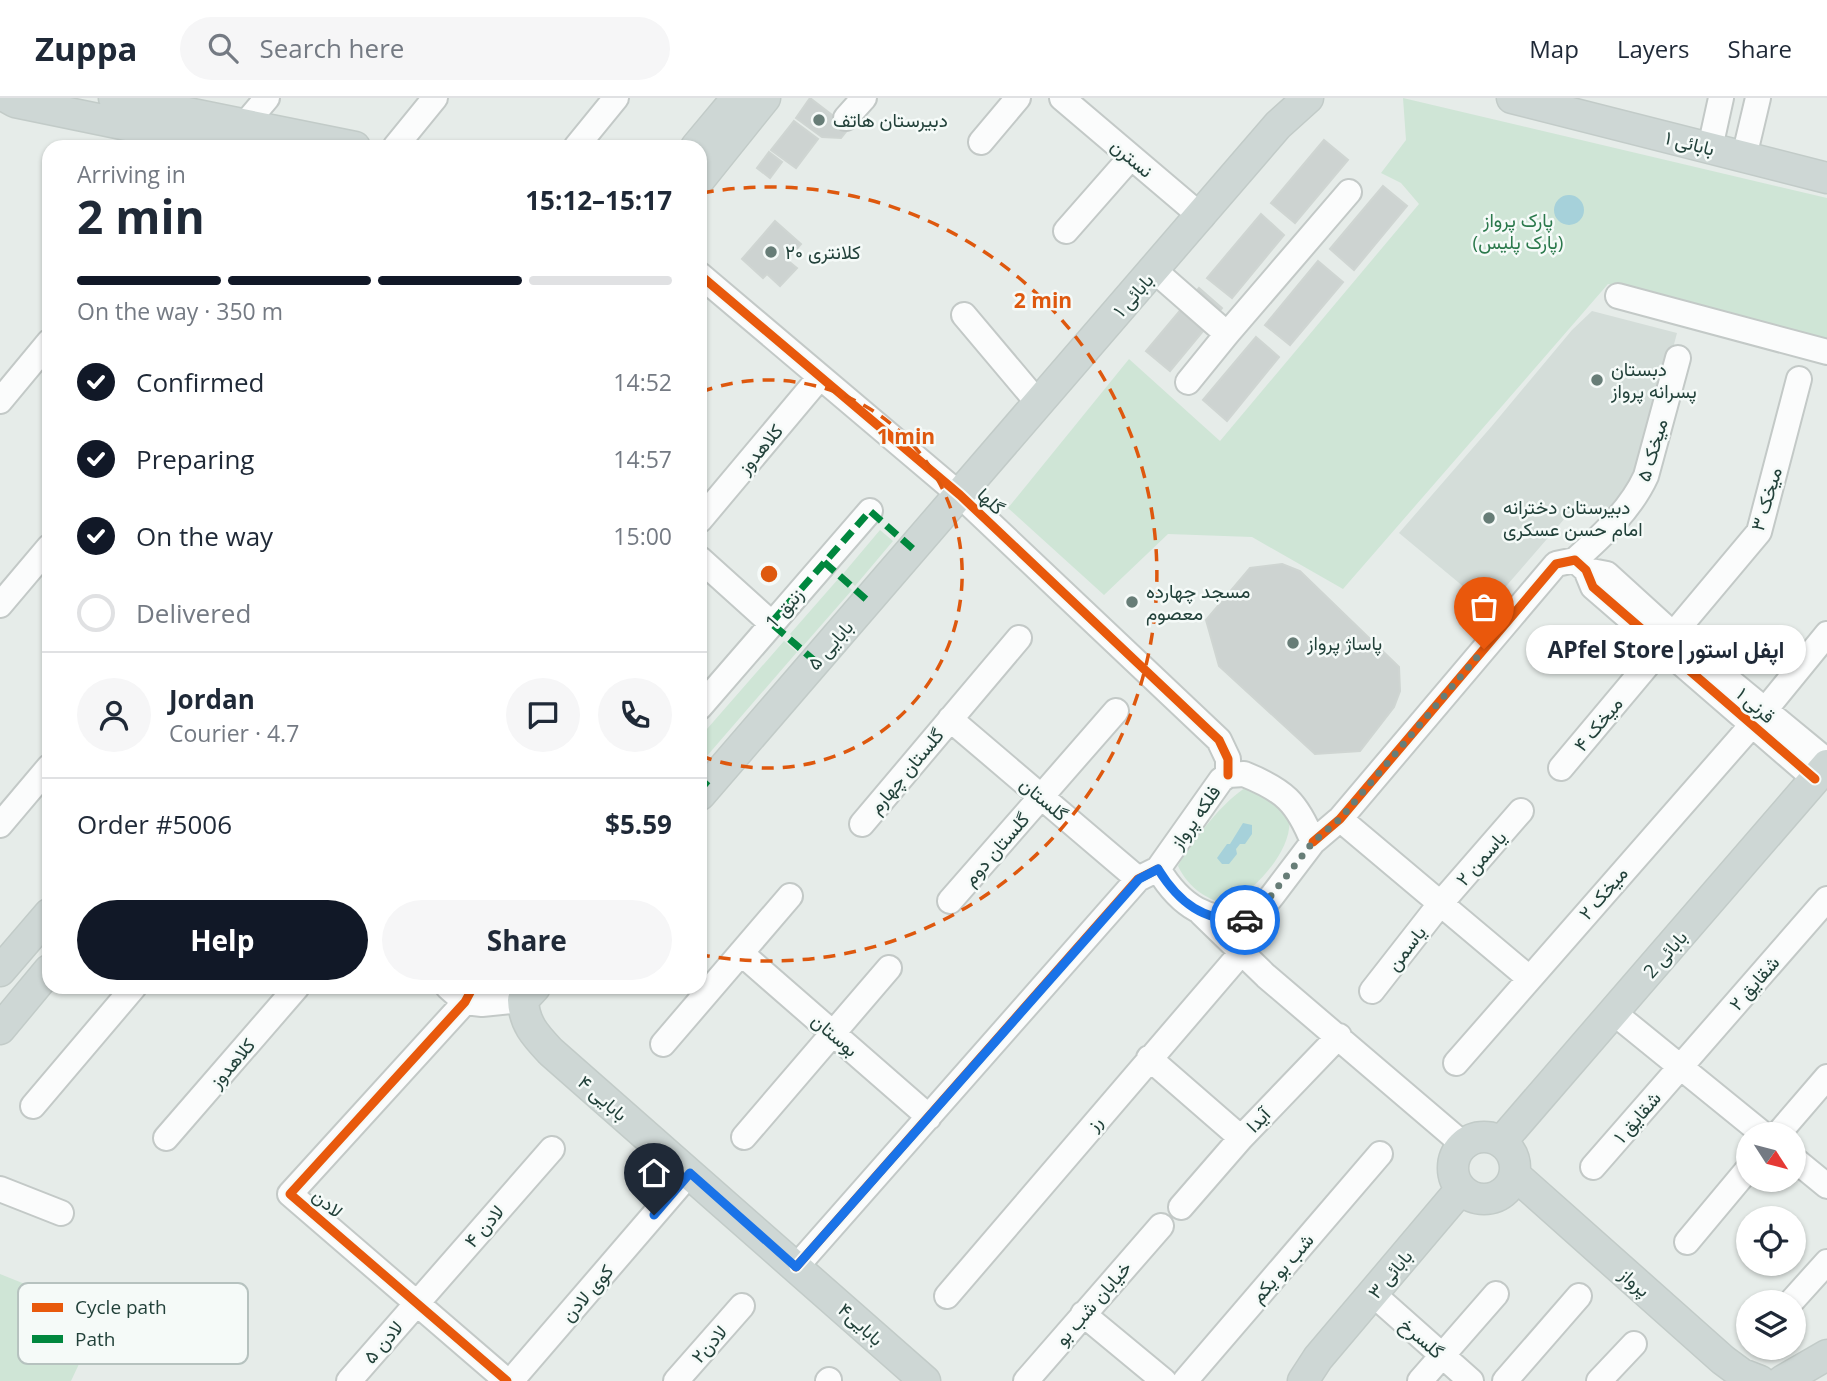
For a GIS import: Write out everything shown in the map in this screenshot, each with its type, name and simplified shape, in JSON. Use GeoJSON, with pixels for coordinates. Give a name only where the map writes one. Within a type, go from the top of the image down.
{"type":"FeatureCollection","features":[{"type":"Feature","properties":{"kind":"main road"},"geometry":{"type":"LineString","coordinates":[[8,98],[15,102],[282,140]]}},
{"type":"Feature","properties":{"kind":"main road"},"geometry":{"type":"LineString","coordinates":[[114,98],[240,136]]}},
{"type":"Feature","properties":{"kind":"main road"},"geometry":{"type":"LineString","coordinates":[[702,140],[737,98]]}},
{"type":"Feature","properties":{"kind":"main road"},"geometry":{"type":"LineString","coordinates":[[707,170],[765,98]]}},
{"type":"Feature","properties":{"kind":"main road","name":"بابائی ۱"},"geometry":{"type":"LineString","coordinates":[[960,495],[1202,217],[1278,125],[1308,98]]}},
{"type":"Feature","properties":{"kind":"main road","name":"بابائی ۱"},"geometry":{"type":"LineString","coordinates":[[1512,98],[1827,177]]}},
{"type":"Feature","properties":{"kind":"main road","name":"۵ بابایی"},"geometry":{"type":"LineString","coordinates":[[707,787],[960,495]]}},
{"type":"Feature","properties":{"kind":"main road","name":"بابائی 2"},"geometry":{"type":"LineString","coordinates":[[1501,1142],[1824,770]]}},
{"type":"Feature","properties":{"kind":"main road"},"geometry":{"type":"LineString","coordinates":[[4,959],[42,921]]}},
{"type":"Feature","properties":{"kind":"main road"},"geometry":{"type":"LineString","coordinates":[[0,1029],[42,978]]}},
{"type":"Feature","properties":{"kind":"main road","name":"بابایی ۴"},"geometry":{"type":"LineString","coordinates":[[529,994],[524,1015],[533,1032],[551,1052],[796,1267]]}},
{"type":"Feature","properties":{"kind":"main road"},"geometry":{"type":"LineString","coordinates":[[1483,1137],[1501,1142],[1513,1156],[1510,1183],[1497,1197],[1478,1199],[1461,1189],[1454,1171],[1454,1161],[1464,1145],[1483,1137]]}},
{"type":"Feature","properties":{"kind":"main road","name":"پرواز"},"geometry":{"type":"LineString","coordinates":[[1510,1183],[1715,1376],[1716,1381]]}},
{"type":"Feature","properties":{"kind":"main road","name":"پرواز"},"geometry":{"type":"LineString","coordinates":[[1510,1183],[1723,1360],[1742,1374],[1760,1381]]}},
{"type":"Feature","properties":{"kind":"main road","name":"بابائی ۳"},"geometry":{"type":"LineString","coordinates":[[1291,1381],[1310,1369],[1461,1189]]}},
{"type":"Feature","properties":{"kind":"main road","name":"بابایی۴"},"geometry":{"type":"LineString","coordinates":[[796,1267],[925,1381]]}},
{"type":"Feature","properties":{"kind":"main road"},"geometry":{"type":"LineString","coordinates":[[1782,1381],[1827,1355]]}},
{"type":"Feature","properties":{"kind":"street"},"geometry":{"type":"LineString","coordinates":[[240,136],[267,98]]}},
{"type":"Feature","properties":{"kind":"street"},"geometry":{"type":"LineString","coordinates":[[401,140],[435,98]]}},
{"type":"Feature","properties":{"kind":"street"},"geometry":{"type":"LineString","coordinates":[[582,140],[616,98]]}},
{"type":"Feature","properties":{"kind":"street"},"geometry":{"type":"LineString","coordinates":[[846,118],[864,98]]}},
{"type":"Feature","properties":{"kind":"street"},"geometry":{"type":"LineString","coordinates":[[981,142],[1018,98]]}},
{"type":"Feature","properties":{"kind":"street"},"geometry":{"type":"LineString","coordinates":[[1710,148],[1721,98]]}},
{"type":"Feature","properties":{"kind":"street"},"geometry":{"type":"LineString","coordinates":[[1744,157],[1758,98]]}},
{"type":"Feature","properties":{"kind":"street","name":"نسترن"},"geometry":{"type":"LineString","coordinates":[[1066,99],[1202,217]]}},
{"type":"Feature","properties":{"kind":"street"},"geometry":{"type":"LineString","coordinates":[[1066,231],[1131,157]]}},
{"type":"Feature","properties":{"kind":"street"},"geometry":{"type":"LineString","coordinates":[[1188,382],[1349,192]]}},
{"type":"Feature","properties":{"kind":"street"},"geometry":{"type":"LineString","coordinates":[[1155,271],[1227,334]]}},
{"type":"Feature","properties":{"kind":"street","name":"گلها"},"geometry":{"type":"LineString","coordinates":[[707,281],[960,495],[1219,740],[1228,759],[1228,775]]}},
{"type":"Feature","properties":{"kind":"street"},"geometry":{"type":"LineString","coordinates":[[1618,296],[1827,352]]}},
{"type":"Feature","properties":{"kind":"street"},"geometry":{"type":"LineString","coordinates":[[964,315],[1039,404]]}},
{"type":"Feature","properties":{"kind":"street"},"geometry":{"type":"LineString","coordinates":[[0,401],[42,350]]}},
{"type":"Feature","properties":{"kind":"street","name":"میخک ۵"},"geometry":{"type":"LineString","coordinates":[[1313,842],[1340,819],[1556,564],[1580,565],[1639,492],[1646,476],[1678,358]]}},
{"type":"Feature","properties":{"kind":"street","name":"کلاهدوز"},"geometry":{"type":"LineString","coordinates":[[707,512],[820,377]]}},
{"type":"Feature","properties":{"kind":"street","name":"میخک ۳"},"geometry":{"type":"LineString","coordinates":[[1669,642],[1759,532],[1799,379]]}},
{"type":"Feature","properties":{"kind":"street","name":"زنبق 1"},"geometry":{"type":"LineString","coordinates":[[707,699],[870,511]]}},
{"type":"Feature","properties":{"kind":"street"},"geometry":{"type":"LineString","coordinates":[[0,605],[42,555]]}},
{"type":"Feature","properties":{"kind":"street"},"geometry":{"type":"LineString","coordinates":[[707,565],[771,623]]}},
{"type":"Feature","properties":{"kind":"street","name":"قرنی ۱"},"geometry":{"type":"LineString","coordinates":[[1580,565],[1607,574],[1669,642],[1824,770]]}},
{"type":"Feature","properties":{"kind":"street","name":"میخک ۲"},"geometry":{"type":"LineString","coordinates":[[1456,1063],[1758,717],[1827,634]]}},
{"type":"Feature","properties":{"kind":"street","name":"گلستان چهارم"},"geometry":{"type":"LineString","coordinates":[[862,824],[1019,638]]}},
{"type":"Feature","properties":{"kind":"street","name":"میخک ۴"},"geometry":{"type":"LineString","coordinates":[[1561,768],[1669,642]]}},
{"type":"Feature","properties":{"kind":"street","name":"گلستان دوم"},"geometry":{"type":"LineString","coordinates":[[950,901],[1116,711]]}},
{"type":"Feature","properties":{"kind":"street","name":"گلستان"},"geometry":{"type":"LineString","coordinates":[[950,719],[1041,796],[1148,874]]}},
{"type":"Feature","properties":{"kind":"street","name":"فلکه پرواز"},"geometry":{"type":"LineString","coordinates":[[1252,920],[1235,921],[1209,917],[1148,874],[1228,775],[1244,774],[1266,783],[1291,800],[1313,842]]}},
{"type":"Feature","properties":{"kind":"street"},"geometry":{"type":"LineString","coordinates":[[0,825],[42,775]]}},
{"type":"Feature","properties":{"kind":"street","name":"یاسمن ۲"},"geometry":{"type":"LineString","coordinates":[[1440,904],[1521,811]]}},
{"type":"Feature","properties":{"kind":"street"},"geometry":{"type":"LineString","coordinates":[[1340,819],[1530,978]]}},
{"type":"Feature","properties":{"kind":"street"},"geometry":{"type":"LineString","coordinates":[[1266,976],[1250,946],[1252,920],[1313,842]]}},
{"type":"Feature","properties":{"kind":"street"},"geometry":{"type":"LineString","coordinates":[[796,1267],[1148,874]]}},
{"type":"Feature","properties":{"kind":"street"},"geometry":{"type":"LineString","coordinates":[[707,993],[790,896]]}},
{"type":"Feature","properties":{"kind":"street","name":"شقایق ۲"},"geometry":{"type":"LineString","coordinates":[[1680,1067],[1827,899]]}},
{"type":"Feature","properties":{"kind":"street","name":"یاسمن"},"geometry":{"type":"LineString","coordinates":[[1373,991],[1440,904]]}},
{"type":"Feature","properties":{"kind":"street"},"geometry":{"type":"LineString","coordinates":[[1198,910],[1266,976],[1464,1145]]}},
{"type":"Feature","properties":{"kind":"street","name":"رز"},"geometry":{"type":"LineString","coordinates":[[947,1296],[1242,952]]}},
{"type":"Feature","properties":{"kind":"street","name":"بوستان"},"geometry":{"type":"LineString","coordinates":[[741,953],[929,1117]]}},
{"type":"Feature","properties":{"kind":"street"},"geometry":{"type":"LineString","coordinates":[[744,1137],[890,968]]}},
{"type":"Feature","properties":{"kind":"street"},"geometry":{"type":"LineString","coordinates":[[33,1106],[128,994]]}},
{"type":"Feature","properties":{"kind":"street","name":"کلاهدوز"},"geometry":{"type":"LineString","coordinates":[[166,1138],[292,994]]}},
{"type":"Feature","properties":{"kind":"street","name":"لادن"},"geometry":{"type":"LineString","coordinates":[[460,994],[290,1194],[509,1381]]}},
{"type":"Feature","properties":{"kind":"street"},"geometry":{"type":"LineString","coordinates":[[465,994],[482,1004],[529,994]]}},
{"type":"Feature","properties":{"kind":"street"},"geometry":{"type":"LineString","coordinates":[[663,1044],[706,994]]}},
{"type":"Feature","properties":{"kind":"street"},"geometry":{"type":"LineString","coordinates":[[1614,1013],[1748,1122]]}},
{"type":"Feature","properties":{"kind":"street","name":"آیدا"},"geometry":{"type":"LineString","coordinates":[[1181,1206],[1241,1138],[1339,1036]]}},
{"type":"Feature","properties":{"kind":"street"},"geometry":{"type":"LineString","coordinates":[[1149,1058],[1241,1138]]}},
{"type":"Feature","properties":{"kind":"street","name":"شقایق ۱"},"geometry":{"type":"LineString","coordinates":[[1593,1167],[1680,1067]]}},
{"type":"Feature","properties":{"kind":"street"},"geometry":{"type":"LineString","coordinates":[[1788,1122],[1827,1077]]}},
{"type":"Feature","properties":{"kind":"street","name":"لادن ۴"},"geometry":{"type":"LineString","coordinates":[[417,1303],[552,1149]]}},
{"type":"Feature","properties":{"kind":"street","name":"شب بو یکم"},"geometry":{"type":"LineString","coordinates":[[1185,1381],[1380,1154]]}},
{"type":"Feature","properties":{"kind":"street"},"geometry":{"type":"LineString","coordinates":[[1806,1169],[1827,1186]]}},
{"type":"Feature","properties":{"kind":"street","name":"کوی لادن"},"geometry":{"type":"LineString","coordinates":[[509,1381],[690,1173]]}},
{"type":"Feature","properties":{"kind":"street"},"geometry":{"type":"LineString","coordinates":[[1687,1242],[1736,1183]]}},
{"type":"Feature","properties":{"kind":"street"},"geometry":{"type":"LineString","coordinates":[[0,1189],[61,1213]]}},
{"type":"Feature","properties":{"kind":"street","name":"خیابان شب بو"},"geometry":{"type":"LineString","coordinates":[[1026,1381],[1161,1226]]}},
{"type":"Feature","properties":{"kind":"street"},"geometry":{"type":"LineString","coordinates":[[1802,1290],[1827,1262]]}},
{"type":"Feature","properties":{"kind":"street","name":"گلسرخ"},"geometry":{"type":"LineString","coordinates":[[1373,1294],[1471,1381]]}},
{"type":"Feature","properties":{"kind":"street"},"geometry":{"type":"LineString","coordinates":[[1420,1381],[1496,1294]]}},
{"type":"Feature","properties":{"kind":"street"},"geometry":{"type":"LineString","coordinates":[[1505,1381],[1579,1296]]}},
{"type":"Feature","properties":{"kind":"street","name":"لادن ۵"},"geometry":{"type":"LineString","coordinates":[[349,1381],[417,1303]]}},
{"type":"Feature","properties":{"kind":"street","name":"لادن۲"},"geometry":{"type":"LineString","coordinates":[[676,1381],[742,1306]]}},
{"type":"Feature","properties":{"kind":"street"},"geometry":{"type":"LineString","coordinates":[[1083,1314],[1164,1381]]}},
{"type":"Feature","properties":{"kind":"street"},"geometry":{"type":"LineString","coordinates":[[1599,1381],[1634,1344]]}},
{"type":"Feature","properties":{"kind":"shaded area"},"geometry":{"type":"Polygon","coordinates":[[[1592,311],[1677,333],[1637,484],[1607,519],[1599,518],[1579,502],[1488,607],[1399,533],[1572,330],[1592,311]]]}},
{"type":"Feature","properties":{"kind":"green space","name":"پارک پرواز (پارک پلیس)"},"geometry":{"type":"Polygon","coordinates":[[[1403,98],[1827,198],[1827,342],[1608,284],[1343,589],[1252,537],[1168,534],[1104,595],[1008,508],[1129,359],[1220,441],[1419,204],[1401,183],[1381,173],[1406,140],[1403,98]]]}},
{"type":"Feature","properties":{"kind":"green space"},"geometry":{"type":"Polygon","coordinates":[[[880,530],[893,541],[855,586],[842,575],[880,530]]]}},
{"type":"Feature","properties":{"kind":"green space"},"geometry":{"type":"Polygon","coordinates":[[[839,578],[852,590],[803,646],[790,634],[839,578]]]}},
{"type":"Feature","properties":{"kind":"green space"},"geometry":{"type":"Polygon","coordinates":[[[784,641],[797,652],[707,756],[707,729],[784,641]]]}},
{"type":"Feature","properties":{"kind":"green space"},"geometry":{"type":"Polygon","coordinates":[[[1247,787],[1256,789],[1289,813],[1289,827],[1286,840],[1272,865],[1263,877],[1231,906],[1200,892],[1182,874],[1178,866],[1209,822],[1247,787]]]}},
{"type":"Feature","properties":{"kind":"green space"},"geometry":{"type":"Polygon","coordinates":[[[0,1274],[22,1283],[18,1283],[18,1364],[79,1364],[71,1381],[0,1381],[0,1274]]]}},
{"type":"Feature","properties":{"kind":"water"},"geometry":{"type":"Polygon","coordinates":[[[1569,195],[1580,199],[1584,210],[1580,221],[1569,225],[1558,221],[1554,210],[1558,199],[1569,195]]]}},
{"type":"Feature","properties":{"kind":"water"},"geometry":{"type":"Polygon","coordinates":[[[1243,823],[1252,825],[1252,834],[1245,844],[1240,844],[1236,849],[1237,854],[1229,864],[1222,864],[1217,858],[1243,823]]]}},
{"type":"Feature","properties":{"kind":"building","name":"دبیرستان هاتف"},"geometry":{"type":"Polygon","coordinates":[[[810,98],[849,128],[841,138],[822,137],[796,118],[810,98]]]}},
{"type":"Feature","properties":{"kind":"building"},"geometry":{"type":"Polygon","coordinates":[[[794,121],[818,139],[796,168],[771,150],[794,121]]]}},
{"type":"Feature","properties":{"kind":"building"},"geometry":{"type":"Polygon","coordinates":[[[1324,140],[1348,160],[1295,223],[1271,203],[1324,140]]]}},
{"type":"Feature","properties":{"kind":"building"},"geometry":{"type":"Polygon","coordinates":[[[769,152],[782,162],[770,178],[757,168],[769,152]]]}},
{"type":"Feature","properties":{"kind":"building"},"geometry":{"type":"Polygon","coordinates":[[[1383,186],[1407,206],[1354,270],[1330,249],[1383,186]]]}},
{"type":"Feature","properties":{"kind":"building"},"geometry":{"type":"Polygon","coordinates":[[[1261,214],[1284,235],[1232,298],[1207,278],[1261,214]]]}},
{"type":"Feature","properties":{"kind":"building","name":"کلانتری ۲۰"},"geometry":{"type":"Polygon","coordinates":[[[775,221],[801,244],[787,260],[797,268],[780,286],[767,274],[763,278],[742,259],[775,221]]]}},
{"type":"Feature","properties":{"kind":"building"},"geometry":{"type":"Polygon","coordinates":[[[1318,261],[1343,282],[1290,345],[1265,325],[1318,261]]]}},
{"type":"Feature","properties":{"kind":"building"},"geometry":{"type":"Polygon","coordinates":[[[1199,288],[1222,308],[1170,371],[1146,351],[1199,288]]]}},
{"type":"Feature","properties":{"kind":"building"},"geometry":{"type":"Polygon","coordinates":[[[1256,337],[1279,357],[1227,421],[1203,400],[1256,337]]]}},
{"type":"Feature","properties":{"kind":"building","name":"پاساژ پرواز"},"geometry":{"type":"Polygon","coordinates":[[[1282,564],[1300,571],[1399,667],[1400,691],[1394,707],[1360,751],[1315,754],[1219,666],[1206,620],[1250,568],[1282,564]]]}},
{"type":"Feature","properties":{"kind":"marked path"},"geometry":{"type":"LineString","coordinates":[[816,662],[771,623],[870,511],[913,549]]}},
{"type":"Feature","properties":{"kind":"marked path"},"geometry":{"type":"LineString","coordinates":[[824,562],[868,601]]}},
{"type":"Feature","properties":{"kind":"cycle path"},"geometry":{"type":"LineString","coordinates":[[707,281],[960,495],[1219,740],[1228,759],[1228,775]]}},
{"type":"Feature","properties":{"kind":"cycle path"},"geometry":{"type":"LineString","coordinates":[[1313,842],[1340,819],[1556,564],[1575,560],[1586,570],[1593,587],[1815,779]]}},
{"type":"Feature","properties":{"kind":"cycle path"},"geometry":{"type":"LineString","coordinates":[[796,1267],[1138,879],[1158,869]]}},
{"type":"Feature","properties":{"kind":"cycle path"},"geometry":{"type":"LineString","coordinates":[[469,994],[465,1002],[290,1194],[507,1381]]}},
{"type":"Feature","properties":{"kind":"way so far"},"geometry":{"type":"LineString","coordinates":[[1245,920],[1252,920],[1313,842],[1340,819],[1484,649]]}},
{"type":"Feature","properties":{"kind":"place","name":"دبیرستان هاتف"},"geometry":{"type":"Point","coordinates":[819,120]}},
{"type":"Feature","properties":{"kind":"place","name":"کلانتری ۲۰"},"geometry":{"type":"Point","coordinates":[771,252]}},
{"type":"Feature","properties":{"kind":"place","name":"دبستان پسرانه پرواز"},"geometry":{"type":"Point","coordinates":[1597,380]}},
{"type":"Feature","properties":{"kind":"place","name":"دبیرستان دخترانه امام حسن عسکری"},"geometry":{"type":"Point","coordinates":[1489,518]}},
{"type":"Feature","properties":{"kind":"place","name":"مسجد چهارده معصوم"},"geometry":{"type":"Point","coordinates":[1132,602]}},
{"type":"Feature","properties":{"kind":"place","name":"پاساژ پرواز"},"geometry":{"type":"Point","coordinates":[1293,643]}},
{"type":"Feature","properties":{"kind":"place","name":"APfel Store|اپفل استور"},"geometry":{"type":"Point","coordinates":[1484,649]}},
{"type":"Feature","properties":{"kind":"route"},"geometry":{"type":"LineString","coordinates":[[654,1215],[690,1173],[796,1267],[1139,879],[1158,869],[1171,890],[1187,904],[1209,917],[1245,920]]}}]}
